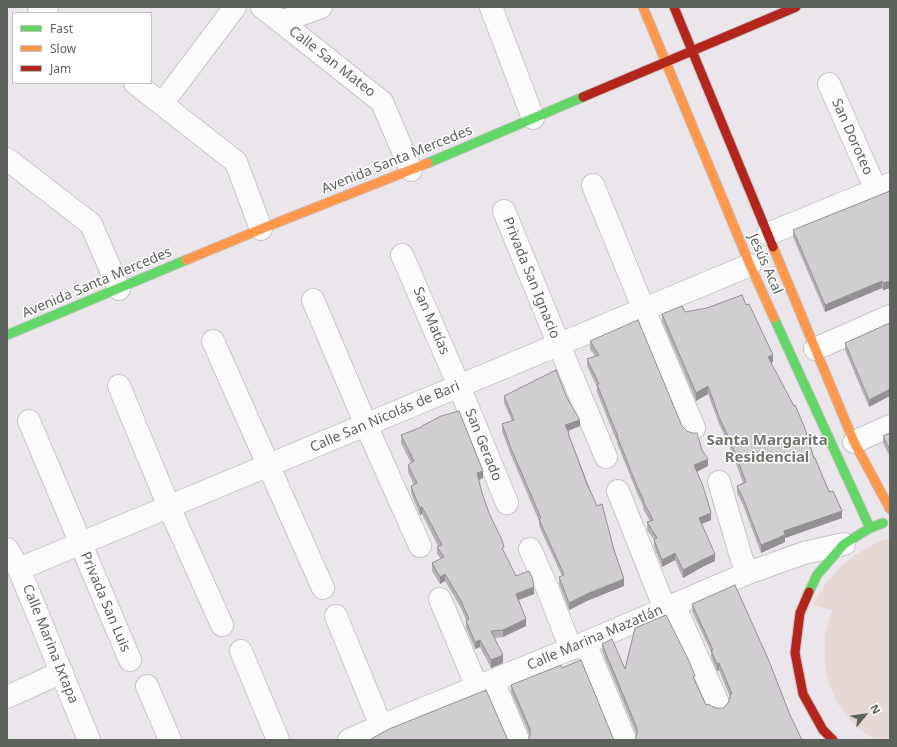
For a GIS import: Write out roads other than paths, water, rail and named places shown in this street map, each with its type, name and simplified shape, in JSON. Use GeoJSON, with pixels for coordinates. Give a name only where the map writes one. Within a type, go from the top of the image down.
{"type":"FeatureCollection","features":[{"type":"Feature","properties":{"kind":"street"},"geometry":{"type":"LineString","coordinates":[[162,104],[235,7]]}},
{"type":"Feature","properties":{"kind":"street","name":"Calle San Mateo"},"geometry":{"type":"LineString","coordinates":[[262,7],[382,102],[411,170]]}},
{"type":"Feature","properties":{"kind":"street"},"geometry":{"type":"LineString","coordinates":[[281,22],[321,7]]}},
{"type":"Feature","properties":{"kind":"street"},"geometry":{"type":"LineString","coordinates":[[491,7],[533,118]]}},
{"type":"Feature","properties":{"kind":"street","name":"Jesús Acal"},"geometry":{"type":"LineString","coordinates":[[643,7],[750,266],[870,528]]}},
{"type":"Feature","properties":{"kind":"street","name":"Jesús Acal"},"geometry":{"type":"LineString","coordinates":[[674,7],[854,442],[890,509]]}},
{"type":"Feature","properties":{"kind":"street","name":"Avenida Santa Mercedes"},"geometry":{"type":"LineString","coordinates":[[7,335],[411,170],[796,7]]}},
{"type":"Feature","properties":{"kind":"street"},"geometry":{"type":"LineString","coordinates":[[137,84],[236,162],[261,230]]}},
{"type":"Feature","properties":{"kind":"street","name":"San Doroteo"},"geometry":{"type":"LineString","coordinates":[[829,84],[883,187]]}},
{"type":"Feature","properties":{"kind":"street"},"geometry":{"type":"LineString","coordinates":[[7,159],[91,224],[119,289]]}},
{"type":"Feature","properties":{"kind":"street"},"geometry":{"type":"LineString","coordinates":[[593,185],[694,428]]}},
{"type":"Feature","properties":{"kind":"street"},"geometry":{"type":"LineString","coordinates":[[768,234],[883,187]]}},
{"type":"Feature","properties":{"kind":"street","name":"Privada San Ignacio"},"geometry":{"type":"LineString","coordinates":[[504,211],[558,345],[606,457]]}},
{"type":"Feature","properties":{"kind":"street","name":"San Matías"},"geometry":{"type":"LineString","coordinates":[[402,255],[459,386]]}},
{"type":"Feature","properties":{"kind":"street","name":"Calle San Nicolás de Bari"},"geometry":{"type":"LineString","coordinates":[[19,569],[750,266]]}},
{"type":"Feature","properties":{"kind":"street"},"geometry":{"type":"LineString","coordinates":[[313,300],[366,425],[420,546]]}},
{"type":"Feature","properties":{"kind":"street"},"geometry":{"type":"LineString","coordinates":[[815,349],[890,316]]}},
{"type":"Feature","properties":{"kind":"street"},"geometry":{"type":"LineString","coordinates":[[213,341],[323,588]]}},
{"type":"Feature","properties":{"kind":"street"},"geometry":{"type":"LineString","coordinates":[[119,386],[169,507],[222,625]]}},
{"type":"Feature","properties":{"kind":"street","name":"San Gerado"},"geometry":{"type":"LineString","coordinates":[[459,386],[507,504]]}},
{"type":"Feature","properties":{"kind":"street","name":"Privada San Luis"},"geometry":{"type":"LineString","coordinates":[[29,421],[130,660]]}},
{"type":"Feature","properties":{"kind":"street"},"geometry":{"type":"LineString","coordinates":[[854,442],[890,426]]}},
{"type":"Feature","properties":{"kind":"street"},"geometry":{"type":"LineString","coordinates":[[719,482],[742,560],[748,574]]}},
{"type":"Feature","properties":{"kind":"street"},"geometry":{"type":"LineString","coordinates":[[618,490],[669,607],[718,703]]}},
{"type":"Feature","properties":{"kind":"street"},"geometry":{"type":"LineString","coordinates":[[833,740],[823,730],[803,694],[795,654],[800,613],[817,575],[844,544],[870,528],[890,520]]}},
{"type":"Feature","properties":{"kind":"street","name":"Calle Marina Mazatlán"},"geometry":{"type":"LineString","coordinates":[[349,740],[748,574],[804,553],[844,544]]}},
{"type":"Feature","properties":{"kind":"street","name":"Calle Marina Ixtapa"},"geometry":{"type":"LineString","coordinates":[[7,549],[19,569],[89,740]]}},
{"type":"Feature","properties":{"kind":"street"},"geometry":{"type":"LineString","coordinates":[[530,550],[548,590],[625,740]]}},
{"type":"Feature","properties":{"kind":"street"},"geometry":{"type":"LineString","coordinates":[[440,599],[485,684],[518,740]]}},
{"type":"Feature","properties":{"kind":"street"},"geometry":{"type":"LineString","coordinates":[[336,616],[381,726]]}},
{"type":"Feature","properties":{"kind":"street"},"geometry":{"type":"LineString","coordinates":[[241,651],[278,740]]}},
{"type":"Feature","properties":{"kind":"street"},"geometry":{"type":"LineString","coordinates":[[7,697],[62,672]]}},
{"type":"Feature","properties":{"kind":"street"},"geometry":{"type":"LineString","coordinates":[[147,686],[170,740]]}},
{"type":"Feature","properties":{"kind":"district","name":"Santa Margarita Residencial"},"geometry":{"type":"Point","coordinates":[767,450]}}]}
